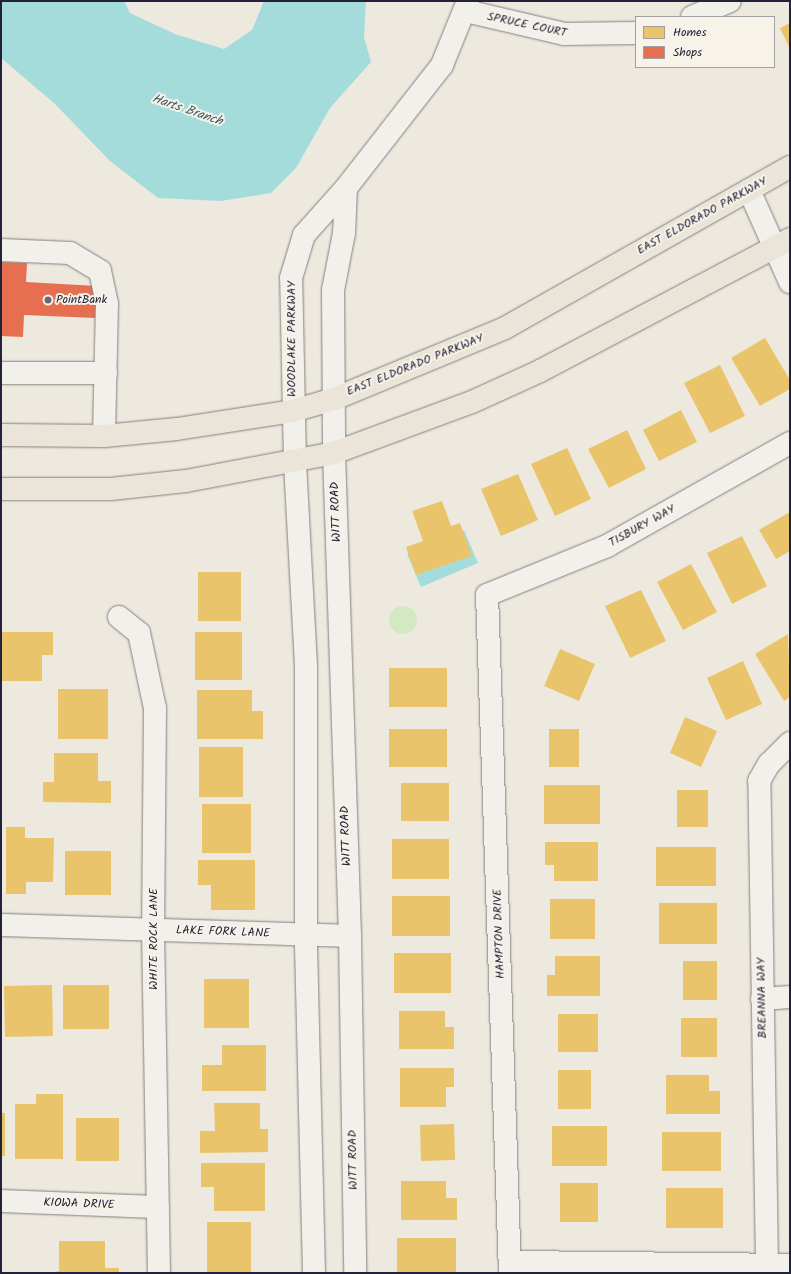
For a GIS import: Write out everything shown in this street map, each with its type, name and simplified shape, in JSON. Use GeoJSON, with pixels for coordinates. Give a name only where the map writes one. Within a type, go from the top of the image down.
{"type":"FeatureCollection","features":[{"type":"Feature","properties":{"kind":"main road","name":"EAST ELDORADO PARKWAY"},"geometry":{"type":"LineString","coordinates":[[1,435],[104,436],[293,411],[334,399],[505,328],[749,190],[788,174]]}},
{"type":"Feature","properties":{"kind":"main road"},"geometry":{"type":"LineString","coordinates":[[1,489],[111,489],[186,481],[295,462],[334,453],[472,402],[540,371],[782,243]]}},
{"type":"Feature","properties":{"kind":"street"},"geometry":{"type":"LineString","coordinates":[[694,16],[730,1]]}},
{"type":"Feature","properties":{"kind":"street","name":"SPRUCE COURT"},"geometry":{"type":"LineString","coordinates":[[467,6],[564,34],[635,33]]}},
{"type":"Feature","properties":{"kind":"street","name":"WOODLAKE PARKWAY"},"geometry":{"type":"LineString","coordinates":[[293,411],[291,278],[304,235],[346,188],[442,65],[467,6]]}},
{"type":"Feature","properties":{"kind":"street"},"geometry":{"type":"LineString","coordinates":[[334,399],[333,290],[344,233],[346,188]]}},
{"type":"Feature","properties":{"kind":"street"},"geometry":{"type":"LineString","coordinates":[[749,190],[782,243],[790,282]]}},
{"type":"Feature","properties":{"kind":"street"},"geometry":{"type":"LineString","coordinates":[[1,250],[70,253],[100,271],[107,304],[104,436]]}},
{"type":"Feature","properties":{"kind":"street"},"geometry":{"type":"LineString","coordinates":[[1,373],[106,373]]}},
{"type":"Feature","properties":{"kind":"street","name":"WITT ROAD"},"geometry":{"type":"LineString","coordinates":[[334,399],[334,453],[350,936],[355,1273]]}},
{"type":"Feature","properties":{"kind":"street"},"geometry":{"type":"LineString","coordinates":[[293,411],[306,666],[306,934],[314,1273]]}},
{"type":"Feature","properties":{"kind":"street","name":"TISBURY WAY"},"geometry":{"type":"LineString","coordinates":[[487,595],[607,546],[790,443]]}},
{"type":"Feature","properties":{"kind":"street","name":"HAMPTON DRIVE"},"geometry":{"type":"LineString","coordinates":[[487,595],[510,1267]]}},
{"type":"Feature","properties":{"kind":"street","name":"WHITE ROCK LANE"},"geometry":{"type":"LineString","coordinates":[[119,617],[139,633],[155,708],[153,930],[159,1273]]}},
{"type":"Feature","properties":{"kind":"street","name":"BREANNA WAY"},"geometry":{"type":"LineString","coordinates":[[767,1265],[759,782],[769,764],[790,743]]}},
{"type":"Feature","properties":{"kind":"street","name":"LAKE FORK LANE"},"geometry":{"type":"LineString","coordinates":[[1,925],[350,936]]}},
{"type":"Feature","properties":{"kind":"street"},"geometry":{"type":"LineString","coordinates":[[762,999],[790,997]]}},
{"type":"Feature","properties":{"kind":"street","name":"KIOWA DRIVE"},"geometry":{"type":"LineString","coordinates":[[1,1201],[158,1207]]}},
{"type":"Feature","properties":{"kind":"street"},"geometry":{"type":"LineString","coordinates":[[510,1267],[790,1265]]}},
{"type":"Feature","properties":{"kind":"green space"},"geometry":{"type":"Polygon","coordinates":[[[403,606],[413,610],[417,620],[413,630],[403,634],[393,630],[389,620],[393,610],[403,606]]]}},
{"type":"Feature","properties":{"kind":"water","name":"Harts Branch"},"geometry":{"type":"Polygon","coordinates":[[[1,1],[124,1],[130,13],[175,34],[224,49],[252,30],[264,1],[366,1],[364,37],[371,62],[330,108],[296,168],[271,193],[221,201],[158,198],[110,161],[55,104],[1,58],[1,1]]]}},
{"type":"Feature","properties":{"kind":"water"},"geometry":{"type":"Polygon","coordinates":[[[464,530],[478,563],[421,587],[407,554],[464,530]]]}},
{"type":"Feature","properties":{"kind":"building: Homes"},"geometry":{"type":"Polygon","coordinates":[[[790,23],[790,49],[780,28],[790,23]]]}},
{"type":"Feature","properties":{"kind":"building: Homes"},"geometry":{"type":"Polygon","coordinates":[[[765,338],[790,380],[790,389],[760,406],[731,358],[765,338]]]}},
{"type":"Feature","properties":{"kind":"building: Homes"},"geometry":{"type":"Polygon","coordinates":[[[720,365],[745,416],[710,433],[684,383],[720,365]]]}},
{"type":"Feature","properties":{"kind":"building: Homes"},"geometry":{"type":"Polygon","coordinates":[[[681,410],[697,442],[659,461],[643,430],[681,410]]]}},
{"type":"Feature","properties":{"kind":"building: Homes"},"geometry":{"type":"Polygon","coordinates":[[[627,430],[646,469],[609,488],[588,449],[627,430]]]}},
{"type":"Feature","properties":{"kind":"building: Homes"},"geometry":{"type":"Polygon","coordinates":[[[567,448],[591,499],[555,516],[531,464],[567,448]]]}},
{"type":"Feature","properties":{"kind":"building: Homes"},"geometry":{"type":"Polygon","coordinates":[[[518,474],[538,520],[501,536],[481,489],[518,474]]]}},
{"type":"Feature","properties":{"kind":"building: Homes"},"geometry":{"type":"Polygon","coordinates":[[[442,501],[451,526],[460,523],[472,556],[416,575],[406,547],[423,541],[412,511],[442,501]]]}},
{"type":"Feature","properties":{"kind":"building: Homes"},"geometry":{"type":"Polygon","coordinates":[[[790,512],[790,551],[776,559],[759,530],[790,512]]]}},
{"type":"Feature","properties":{"kind":"building: Homes"},"geometry":{"type":"Polygon","coordinates":[[[742,536],[767,586],[732,604],[707,553],[742,536]]]}},
{"type":"Feature","properties":{"kind":"building: Homes"},"geometry":{"type":"Polygon","coordinates":[[[691,564],[717,612],[683,630],[657,582],[691,564]]]}},
{"type":"Feature","properties":{"kind":"building: Homes"},"geometry":{"type":"Polygon","coordinates":[[[198,572],[241,572],[241,621],[198,621],[198,572]]]}},
{"type":"Feature","properties":{"kind":"building: Homes"},"geometry":{"type":"Polygon","coordinates":[[[641,590],[666,641],[630,658],[605,606],[641,590]]]}},
{"type":"Feature","properties":{"kind":"building: Homes"},"geometry":{"type":"Polygon","coordinates":[[[1,632],[53,632],[53,655],[42,655],[42,681],[1,681],[1,632]]]}},
{"type":"Feature","properties":{"kind":"building: Homes"},"geometry":{"type":"Polygon","coordinates":[[[195,632],[242,632],[242,680],[195,680],[195,632]]]}},
{"type":"Feature","properties":{"kind":"building: Homes"},"geometry":{"type":"Polygon","coordinates":[[[788,634],[790,697],[784,701],[755,654],[788,634]]]}},
{"type":"Feature","properties":{"kind":"building: Homes"},"geometry":{"type":"Polygon","coordinates":[[[560,649],[595,664],[579,701],[544,686],[560,649]]]}},
{"type":"Feature","properties":{"kind":"building: Homes"},"geometry":{"type":"Polygon","coordinates":[[[743,661],[762,704],[726,720],[707,678],[743,661]]]}},
{"type":"Feature","properties":{"kind":"building: Homes"},"geometry":{"type":"Polygon","coordinates":[[[389,668],[447,668],[447,707],[389,707],[389,668]]]}},
{"type":"Feature","properties":{"kind":"building: Homes"},"geometry":{"type":"Polygon","coordinates":[[[58,689],[108,689],[108,739],[58,739],[58,689]]]}},
{"type":"Feature","properties":{"kind":"building: Homes"},"geometry":{"type":"Polygon","coordinates":[[[197,690],[252,690],[252,711],[263,711],[263,739],[197,739],[197,690]]]}},
{"type":"Feature","properties":{"kind":"building: Homes"},"geometry":{"type":"Polygon","coordinates":[[[685,717],[717,731],[701,767],[670,753],[685,717]]]}},
{"type":"Feature","properties":{"kind":"building: Homes"},"geometry":{"type":"Polygon","coordinates":[[[389,729],[447,729],[447,767],[389,767],[389,729]]]}},
{"type":"Feature","properties":{"kind":"building: Homes"},"geometry":{"type":"Polygon","coordinates":[[[549,729],[579,729],[579,767],[549,767],[549,729]]]}},
{"type":"Feature","properties":{"kind":"building: Homes"},"geometry":{"type":"Polygon","coordinates":[[[199,747],[243,747],[243,797],[199,797],[199,747]]]}},
{"type":"Feature","properties":{"kind":"building: Homes"},"geometry":{"type":"Polygon","coordinates":[[[54,753],[98,753],[98,781],[111,781],[111,803],[43,802],[43,782],[54,782],[54,753]]]}},
{"type":"Feature","properties":{"kind":"building: Homes"},"geometry":{"type":"Polygon","coordinates":[[[401,783],[449,783],[449,821],[401,821],[401,783]]]}},
{"type":"Feature","properties":{"kind":"building: Homes"},"geometry":{"type":"Polygon","coordinates":[[[544,785],[600,785],[600,824],[544,824],[544,785]]]}},
{"type":"Feature","properties":{"kind":"building: Homes"},"geometry":{"type":"Polygon","coordinates":[[[677,790],[708,790],[708,827],[677,827],[677,790]]]}},
{"type":"Feature","properties":{"kind":"building: Homes"},"geometry":{"type":"Polygon","coordinates":[[[202,804],[251,804],[251,853],[202,853],[202,804]]]}},
{"type":"Feature","properties":{"kind":"building: Homes"},"geometry":{"type":"Polygon","coordinates":[[[6,827],[25,827],[25,838],[54,838],[53,882],[26,882],[26,894],[6,894],[6,827]]]}},
{"type":"Feature","properties":{"kind":"building: Homes"},"geometry":{"type":"Polygon","coordinates":[[[392,839],[449,839],[449,879],[392,879],[392,839]]]}},
{"type":"Feature","properties":{"kind":"building: Homes"},"geometry":{"type":"Polygon","coordinates":[[[545,842],[598,842],[598,881],[554,881],[554,865],[545,865],[545,842]]]}},
{"type":"Feature","properties":{"kind":"building: Homes"},"geometry":{"type":"Polygon","coordinates":[[[656,847],[716,847],[716,886],[656,886],[656,847]]]}},
{"type":"Feature","properties":{"kind":"building: Homes"},"geometry":{"type":"Polygon","coordinates":[[[65,851],[111,851],[111,895],[65,895],[65,851]]]}},
{"type":"Feature","properties":{"kind":"building: Homes"},"geometry":{"type":"Polygon","coordinates":[[[198,860],[255,860],[255,910],[211,910],[211,885],[198,885],[198,860]]]}},
{"type":"Feature","properties":{"kind":"building: Homes"},"geometry":{"type":"Polygon","coordinates":[[[392,896],[450,896],[450,936],[392,936],[392,896]]]}},
{"type":"Feature","properties":{"kind":"building: Homes"},"geometry":{"type":"Polygon","coordinates":[[[550,899],[595,899],[595,939],[550,939],[550,899]]]}},
{"type":"Feature","properties":{"kind":"building: Homes"},"geometry":{"type":"Polygon","coordinates":[[[659,903],[717,903],[717,944],[659,944],[659,903]]]}},
{"type":"Feature","properties":{"kind":"building: Homes"},"geometry":{"type":"Polygon","coordinates":[[[394,953],[451,953],[451,993],[394,993],[394,953]]]}},
{"type":"Feature","properties":{"kind":"building: Homes"},"geometry":{"type":"Polygon","coordinates":[[[555,956],[600,956],[600,996],[547,996],[547,975],[555,975],[555,956]]]}},
{"type":"Feature","properties":{"kind":"building: Homes"},"geometry":{"type":"Polygon","coordinates":[[[683,961],[717,961],[717,1000],[683,1000],[683,961]]]}},
{"type":"Feature","properties":{"kind":"building: Homes"},"geometry":{"type":"Polygon","coordinates":[[[204,979],[249,979],[249,1028],[204,1028],[204,979]]]}},
{"type":"Feature","properties":{"kind":"building: Homes"},"geometry":{"type":"Polygon","coordinates":[[[52,985],[53,1036],[5,1037],[4,986],[52,985]]]}},
{"type":"Feature","properties":{"kind":"building: Homes"},"geometry":{"type":"Polygon","coordinates":[[[63,985],[109,985],[109,1029],[63,1029],[63,985]]]}},
{"type":"Feature","properties":{"kind":"building: Homes"},"geometry":{"type":"Polygon","coordinates":[[[399,1011],[445,1011],[445,1027],[454,1027],[454,1049],[399,1049],[399,1011]]]}},
{"type":"Feature","properties":{"kind":"building: Homes"},"geometry":{"type":"Polygon","coordinates":[[[558,1014],[598,1014],[598,1052],[558,1052],[558,1014]]]}},
{"type":"Feature","properties":{"kind":"building: Homes"},"geometry":{"type":"Polygon","coordinates":[[[681,1018],[717,1018],[717,1057],[681,1057],[681,1018]]]}},
{"type":"Feature","properties":{"kind":"building: Homes"},"geometry":{"type":"Polygon","coordinates":[[[222,1045],[266,1045],[266,1091],[202,1091],[202,1065],[222,1065],[222,1045]]]}},
{"type":"Feature","properties":{"kind":"building: Homes"},"geometry":{"type":"Polygon","coordinates":[[[400,1068],[454,1068],[454,1087],[446,1087],[446,1107],[400,1107],[400,1068]]]}},
{"type":"Feature","properties":{"kind":"building: Homes"},"geometry":{"type":"Polygon","coordinates":[[[558,1070],[591,1070],[591,1109],[558,1109],[558,1070]]]}},
{"type":"Feature","properties":{"kind":"building: Homes"},"geometry":{"type":"Polygon","coordinates":[[[666,1075],[709,1075],[709,1091],[720,1091],[720,1114],[666,1114],[666,1075]]]}},
{"type":"Feature","properties":{"kind":"building: Homes"},"geometry":{"type":"Polygon","coordinates":[[[36,1094],[63,1094],[63,1159],[15,1159],[15,1104],[36,1104],[36,1094]]]}},
{"type":"Feature","properties":{"kind":"building: Homes"},"geometry":{"type":"Polygon","coordinates":[[[214,1103],[260,1103],[260,1129],[268,1129],[268,1152],[200,1153],[200,1131],[215,1131],[214,1103]]]}},
{"type":"Feature","properties":{"kind":"building: Homes"},"geometry":{"type":"Polygon","coordinates":[[[1,1113],[5,1113],[5,1156],[1,1156],[1,1113]]]}},
{"type":"Feature","properties":{"kind":"building: Homes"},"geometry":{"type":"Polygon","coordinates":[[[76,1118],[119,1118],[119,1161],[76,1161],[76,1118]]]}},
{"type":"Feature","properties":{"kind":"building: Homes"},"geometry":{"type":"Polygon","coordinates":[[[454,1124],[455,1160],[421,1161],[420,1125],[454,1124]]]}},
{"type":"Feature","properties":{"kind":"building: Homes"},"geometry":{"type":"Polygon","coordinates":[[[552,1126],[607,1126],[607,1166],[552,1166],[552,1126]]]}},
{"type":"Feature","properties":{"kind":"building: Homes"},"geometry":{"type":"Polygon","coordinates":[[[662,1132],[721,1132],[721,1171],[662,1171],[662,1132]]]}},
{"type":"Feature","properties":{"kind":"building: Homes"},"geometry":{"type":"Polygon","coordinates":[[[201,1163],[265,1163],[265,1211],[214,1211],[214,1187],[201,1187],[201,1163]]]}},
{"type":"Feature","properties":{"kind":"building: Homes"},"geometry":{"type":"Polygon","coordinates":[[[401,1181],[446,1181],[446,1198],[457,1198],[457,1220],[401,1220],[401,1181]]]}},
{"type":"Feature","properties":{"kind":"building: Homes"},"geometry":{"type":"Polygon","coordinates":[[[560,1183],[598,1183],[598,1222],[560,1222],[560,1183]]]}},
{"type":"Feature","properties":{"kind":"building: Homes"},"geometry":{"type":"Polygon","coordinates":[[[666,1188],[723,1188],[723,1228],[666,1228],[666,1188]]]}},
{"type":"Feature","properties":{"kind":"building: Homes"},"geometry":{"type":"Polygon","coordinates":[[[207,1222],[251,1222],[251,1273],[207,1273],[207,1222]]]}},
{"type":"Feature","properties":{"kind":"building: Homes"},"geometry":{"type":"Polygon","coordinates":[[[397,1238],[456,1238],[456,1273],[397,1273],[397,1238]]]}},
{"type":"Feature","properties":{"kind":"building: Homes"},"geometry":{"type":"Polygon","coordinates":[[[59,1241],[105,1241],[105,1268],[119,1268],[119,1273],[50,1273],[59,1271],[59,1241]]]}},
{"type":"Feature","properties":{"kind":"building: Shops","name":"PointBank"},"geometry":{"type":"Polygon","coordinates":[[[1,262],[27,263],[26,282],[97,286],[95,318],[24,315],[23,337],[1,336],[1,262]]]}},
{"type":"Feature","properties":{"kind":"place","name":"PointBank"},"geometry":{"type":"Point","coordinates":[48,300]}}]}
